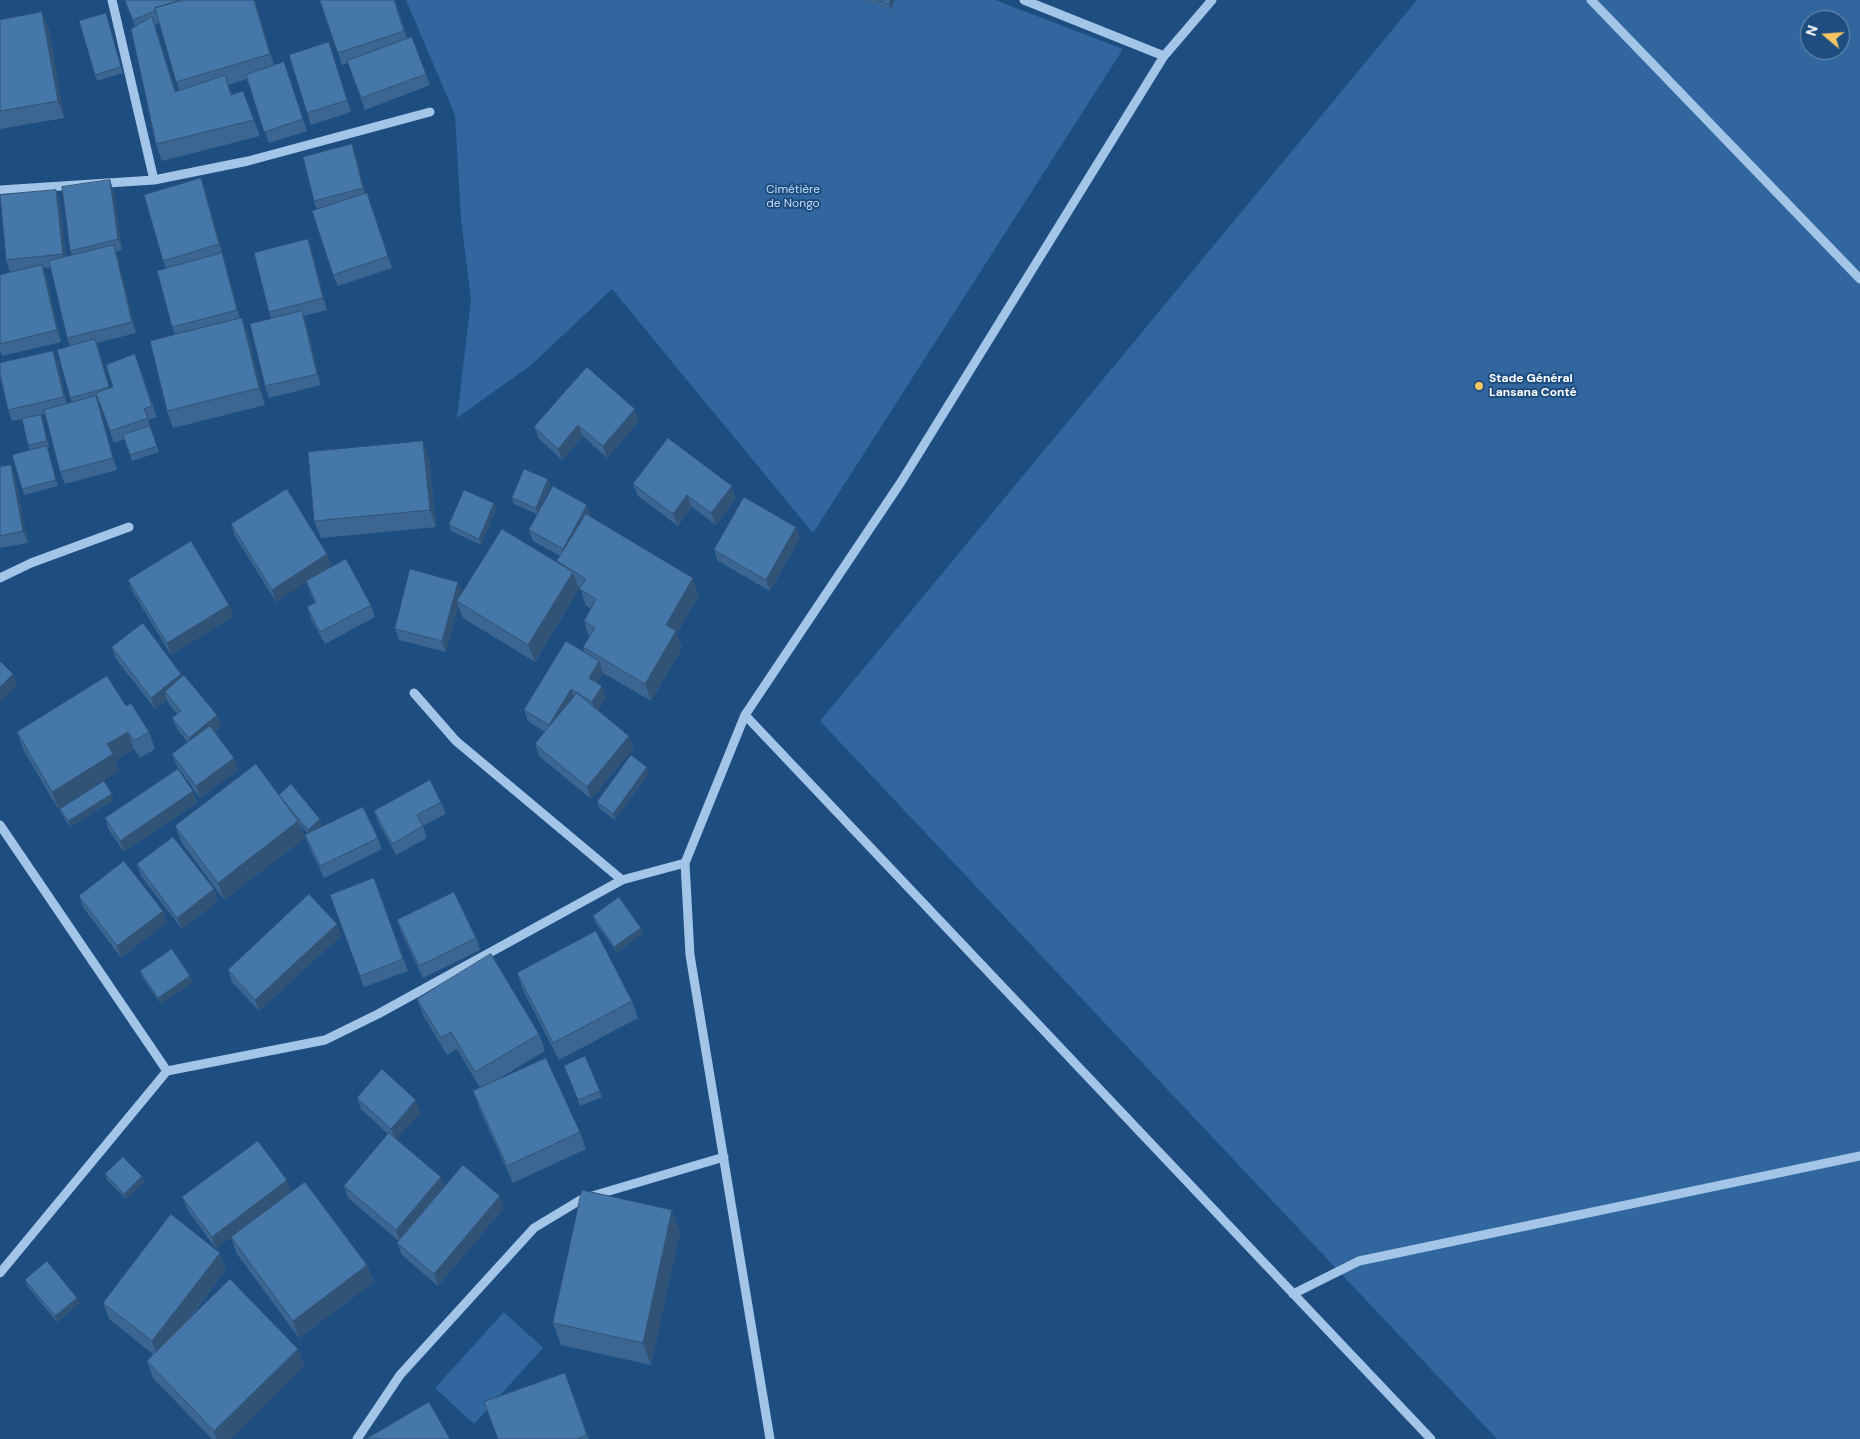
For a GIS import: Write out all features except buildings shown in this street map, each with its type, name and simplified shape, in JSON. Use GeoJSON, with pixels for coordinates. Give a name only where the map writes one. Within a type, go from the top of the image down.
{"type":"FeatureCollection","features":[{"type":"Feature","properties":{"kind":"street"},"geometry":{"type":"LineString","coordinates":[[112,0],[154,180]]}},
{"type":"Feature","properties":{"kind":"street"},"geometry":{"type":"LineString","coordinates":[[1024,0],[1164,56]]}},
{"type":"Feature","properties":{"kind":"street"},"geometry":{"type":"LineString","coordinates":[[770,1439],[690,955],[685,863],[745,715],[901,482],[1164,56],[1212,0]]}},
{"type":"Feature","properties":{"kind":"street"},"geometry":{"type":"LineString","coordinates":[[1592,0],[1860,278]]}},
{"type":"Feature","properties":{"kind":"street"},"geometry":{"type":"LineString","coordinates":[[0,190],[154,180],[248,161],[430,112]]}},
{"type":"Feature","properties":{"kind":"street"},"geometry":{"type":"LineString","coordinates":[[0,578],[31,563],[129,528]]}},
{"type":"Feature","properties":{"kind":"street"},"geometry":{"type":"LineString","coordinates":[[414,693],[456,741],[622,880]]}},
{"type":"Feature","properties":{"kind":"street"},"geometry":{"type":"LineString","coordinates":[[745,715],[1431,1439]]}},
{"type":"Feature","properties":{"kind":"street"},"geometry":{"type":"LineString","coordinates":[[0,825],[167,1071]]}},
{"type":"Feature","properties":{"kind":"street"},"geometry":{"type":"LineString","coordinates":[[0,1272],[167,1071],[325,1040],[378,1014],[622,880],[685,863]]}},
{"type":"Feature","properties":{"kind":"street"},"geometry":{"type":"LineString","coordinates":[[1293,1294],[1359,1261],[1860,1156]]}},
{"type":"Feature","properties":{"kind":"street"},"geometry":{"type":"LineString","coordinates":[[358,1439],[400,1375],[534,1228],[582,1199],[724,1157]]}},
{"type":"Feature","properties":{"kind":"green space","name":"Cimétière de Nongo"},"geometry":{"type":"Polygon","coordinates":[[[406,0],[995,0],[1123,49],[813,533],[612,289],[530,366],[457,418],[471,300],[461,219],[455,115],[406,0]]]}},
{"type":"Feature","properties":{"kind":"green space","name":"Stade Général Lansana Conté"},"geometry":{"type":"Polygon","coordinates":[[[1417,0],[1860,0],[1860,1439],[1497,1439],[820,721],[1417,0]]]}},
{"type":"Feature","properties":{"kind":"green space"},"geometry":{"type":"Polygon","coordinates":[[[504,1312],[543,1348],[474,1424],[435,1388],[504,1312]]]}},
{"type":"Feature","properties":{"kind":"place","name":"Stade Général Lansana Conté"},"geometry":{"type":"Point","coordinates":[1479,386]}}]}
